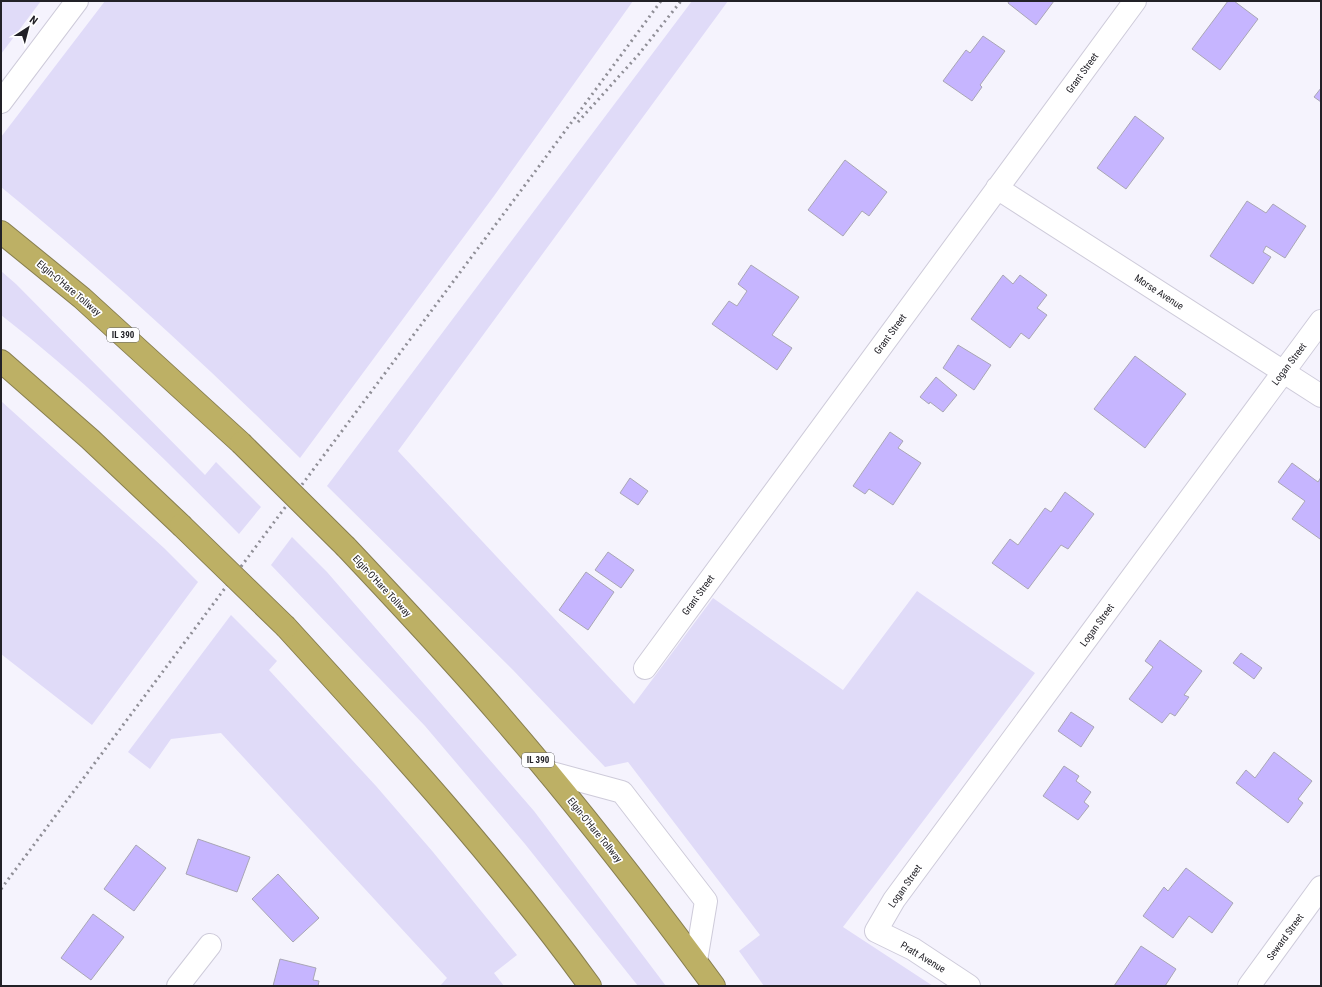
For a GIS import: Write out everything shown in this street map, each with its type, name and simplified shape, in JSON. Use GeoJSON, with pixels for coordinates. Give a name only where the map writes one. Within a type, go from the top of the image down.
{"type":"FeatureCollection","features":[{"type":"Feature","properties":{"kind":"highway","name":"Elgin-O'Hare Tollway"},"geometry":{"type":"LineString","coordinates":[[1,232],[82,298],[241,442],[346,547],[424,630],[548,772],[653,902],[714,986]]}},
{"type":"Feature","properties":{"kind":"highway"},"geometry":{"type":"LineString","coordinates":[[1,360],[90,439],[286,627],[382,732],[482,849],[559,944],[586,984]]}},
{"type":"Feature","properties":{"kind":"street"},"geometry":{"type":"LineString","coordinates":[[1,102],[77,1]]}},
{"type":"Feature","properties":{"kind":"street","name":"Grant Street"},"geometry":{"type":"LineString","coordinates":[[645,668],[1135,1]]}},
{"type":"Feature","properties":{"kind":"street","name":"Morse Avenue"},"geometry":{"type":"LineString","coordinates":[[997,188],[1321,396]]}},
{"type":"Feature","properties":{"kind":"street","name":"Logan Street"},"geometry":{"type":"LineString","coordinates":[[876,931],[894,900],[1321,321]]}},
{"type":"Feature","properties":{"kind":"street"},"geometry":{"type":"LineString","coordinates":[[548,772],[622,792],[706,901],[696,962]]}},
{"type":"Feature","properties":{"kind":"street","name":"Seward Street"},"geometry":{"type":"LineString","coordinates":[[1249,986],[1321,887]]}},
{"type":"Feature","properties":{"kind":"street","name":"Pratt Avenue"},"geometry":{"type":"LineString","coordinates":[[876,931],[913,948],[969,986]]}},
{"type":"Feature","properties":{"kind":"street"},"geometry":{"type":"LineString","coordinates":[[178,986],[210,945]]}},
{"type":"Feature","properties":{"kind":"shaded area"},"geometry":{"type":"Polygon","coordinates":[[[1,1],[41,1],[1,54],[1,1]]]}},
{"type":"Feature","properties":{"kind":"shaded area"},"geometry":{"type":"Polygon","coordinates":[[[105,1],[633,1],[494,196],[300,458],[154,319],[40,219],[1,187],[1,137],[105,1]]]}},
{"type":"Feature","properties":{"kind":"shaded area"},"geometry":{"type":"Polygon","coordinates":[[[692,1],[728,1],[398,451],[634,704],[713,598],[843,690],[917,591],[1035,673],[843,927],[933,986],[764,986],[739,951],[760,935],[628,762],[605,767],[513,670],[327,486],[692,1]]]}},
{"type":"Feature","properties":{"kind":"shaded area"},"geometry":{"type":"Polygon","coordinates":[[[1,271],[16,284],[205,475],[216,462],[261,507],[239,534],[153,448],[94,393],[33,340],[1,315],[1,271]]]}},
{"type":"Feature","properties":{"kind":"shaded area"},"geometry":{"type":"Polygon","coordinates":[[[1,401],[164,548],[198,582],[92,725],[1,654],[1,401]]]}},
{"type":"Feature","properties":{"kind":"shaded area"},"geometry":{"type":"Polygon","coordinates":[[[292,537],[327,572],[534,811],[666,986],[638,986],[525,844],[425,726],[271,565],[292,537]]]}},
{"type":"Feature","properties":{"kind":"shaded area"},"geometry":{"type":"Polygon","coordinates":[[[231,615],[277,661],[269,670],[376,786],[433,852],[517,955],[494,973],[504,986],[440,986],[447,978],[221,733],[171,739],[150,769],[128,752],[231,615]]]}},
{"type":"Feature","properties":{"kind":"building"},"geometry":{"type":"Polygon","coordinates":[[[1009,1],[1054,1],[1036,25],[1008,3],[1009,1]]]}},
{"type":"Feature","properties":{"kind":"building"},"geometry":{"type":"Polygon","coordinates":[[[1228,1],[1234,1],[1258,19],[1220,70],[1192,49],[1228,1]]]}},
{"type":"Feature","properties":{"kind":"building"},"geometry":{"type":"Polygon","coordinates":[[[983,36],[1005,51],[980,85],[982,87],[972,101],[943,81],[966,50],[970,53],[983,36]]]}},
{"type":"Feature","properties":{"kind":"building"},"geometry":{"type":"Polygon","coordinates":[[[1321,88],[1321,102],[1314,97],[1321,88]]]}},
{"type":"Feature","properties":{"kind":"building"},"geometry":{"type":"Polygon","coordinates":[[[1135,116],[1164,138],[1126,189],[1097,168],[1135,116]]]}},
{"type":"Feature","properties":{"kind":"building"},"geometry":{"type":"Polygon","coordinates":[[[845,160],[887,192],[869,216],[862,211],[843,236],[808,210],[845,160]]]}},
{"type":"Feature","properties":{"kind":"building"},"geometry":{"type":"Polygon","coordinates":[[[1247,201],[1266,213],[1273,204],[1306,226],[1285,258],[1266,246],[1263,252],[1271,257],[1253,284],[1210,256],[1247,201]]]}},
{"type":"Feature","properties":{"kind":"building"},"geometry":{"type":"Polygon","coordinates":[[[751,265],[799,297],[772,335],[792,348],[777,370],[712,324],[729,301],[737,306],[747,291],[738,284],[751,265]]]}},
{"type":"Feature","properties":{"kind":"building"},"geometry":{"type":"Polygon","coordinates":[[[1003,275],[1013,284],[1020,275],[1047,295],[1037,308],[1047,315],[1029,339],[1021,333],[1010,348],[971,319],[1003,275]]]}},
{"type":"Feature","properties":{"kind":"building"},"geometry":{"type":"Polygon","coordinates":[[[958,345],[991,365],[974,390],[943,368],[958,345]]]}},
{"type":"Feature","properties":{"kind":"building"},"geometry":{"type":"Polygon","coordinates":[[[1135,356],[1186,394],[1145,448],[1094,409],[1135,356]]]}},
{"type":"Feature","properties":{"kind":"building"},"geometry":{"type":"Polygon","coordinates":[[[936,377],[957,395],[943,412],[930,402],[929,404],[920,397],[936,377]]]}},
{"type":"Feature","properties":{"kind":"building"},"geometry":{"type":"Polygon","coordinates":[[[890,432],[903,441],[898,448],[921,463],[893,505],[869,489],[865,494],[853,486],[890,432]]]}},
{"type":"Feature","properties":{"kind":"building"},"geometry":{"type":"Polygon","coordinates":[[[1292,463],[1318,482],[1321,477],[1320,539],[1292,519],[1305,501],[1278,482],[1292,463]]]}},
{"type":"Feature","properties":{"kind":"building"},"geometry":{"type":"Polygon","coordinates":[[[630,478],[648,491],[638,505],[620,493],[630,478]]]}},
{"type":"Feature","properties":{"kind":"building"},"geometry":{"type":"Polygon","coordinates":[[[1065,492],[1094,514],[1068,549],[1061,545],[1028,589],[992,563],[1010,539],[1018,545],[1045,508],[1051,512],[1065,492]]]}},
{"type":"Feature","properties":{"kind":"building"},"geometry":{"type":"Polygon","coordinates":[[[608,552],[634,570],[621,588],[595,570],[608,552]]]}},
{"type":"Feature","properties":{"kind":"building"},"geometry":{"type":"Polygon","coordinates":[[[586,572],[614,592],[588,630],[559,610],[586,572]]]}},
{"type":"Feature","properties":{"kind":"building"},"geometry":{"type":"Polygon","coordinates":[[[1160,640],[1202,671],[1184,695],[1189,697],[1175,716],[1170,713],[1162,723],[1129,699],[1153,667],[1145,661],[1160,640]]]}},
{"type":"Feature","properties":{"kind":"building"},"geometry":{"type":"Polygon","coordinates":[[[1241,653],[1262,668],[1254,679],[1233,663],[1241,653]]]}},
{"type":"Feature","properties":{"kind":"building"},"geometry":{"type":"Polygon","coordinates":[[[1071,712],[1094,727],[1081,747],[1058,731],[1071,712]]]}},
{"type":"Feature","properties":{"kind":"building"},"geometry":{"type":"Polygon","coordinates":[[[1274,752],[1312,781],[1298,799],[1303,803],[1288,823],[1236,783],[1246,770],[1255,778],[1274,752]]]}},
{"type":"Feature","properties":{"kind":"building"},"geometry":{"type":"Polygon","coordinates":[[[1064,766],[1079,776],[1076,781],[1091,792],[1084,802],[1089,806],[1078,820],[1043,796],[1064,766]]]}},
{"type":"Feature","properties":{"kind":"building"},"geometry":{"type":"Polygon","coordinates":[[[198,839],[250,857],[237,892],[186,874],[198,839]]]}},
{"type":"Feature","properties":{"kind":"building"},"geometry":{"type":"Polygon","coordinates":[[[136,845],[166,868],[134,911],[104,889],[136,845]]]}},
{"type":"Feature","properties":{"kind":"building"},"geometry":{"type":"Polygon","coordinates":[[[1186,868],[1233,903],[1212,933],[1189,916],[1173,938],[1143,916],[1164,887],[1168,891],[1186,868]]]}},
{"type":"Feature","properties":{"kind":"building"},"geometry":{"type":"Polygon","coordinates":[[[278,874],[319,918],[293,942],[252,899],[278,874]]]}},
{"type":"Feature","properties":{"kind":"building"},"geometry":{"type":"Polygon","coordinates":[[[93,914],[124,937],[91,980],[61,958],[93,914]]]}},
{"type":"Feature","properties":{"kind":"building"},"geometry":{"type":"Polygon","coordinates":[[[1141,946],[1176,969],[1165,986],[1114,986],[1141,946]]]}},
{"type":"Feature","properties":{"kind":"building"},"geometry":{"type":"Polygon","coordinates":[[[280,959],[316,968],[313,980],[319,981],[318,986],[273,986],[280,959]]]}},
{"type":"Feature","properties":{"kind":"railway"},"geometry":{"type":"LineString","coordinates":[[1,889],[661,1]]}},
{"type":"Feature","properties":{"kind":"railway"},"geometry":{"type":"LineString","coordinates":[[578,122],[639,54],[681,1]]}}]}
